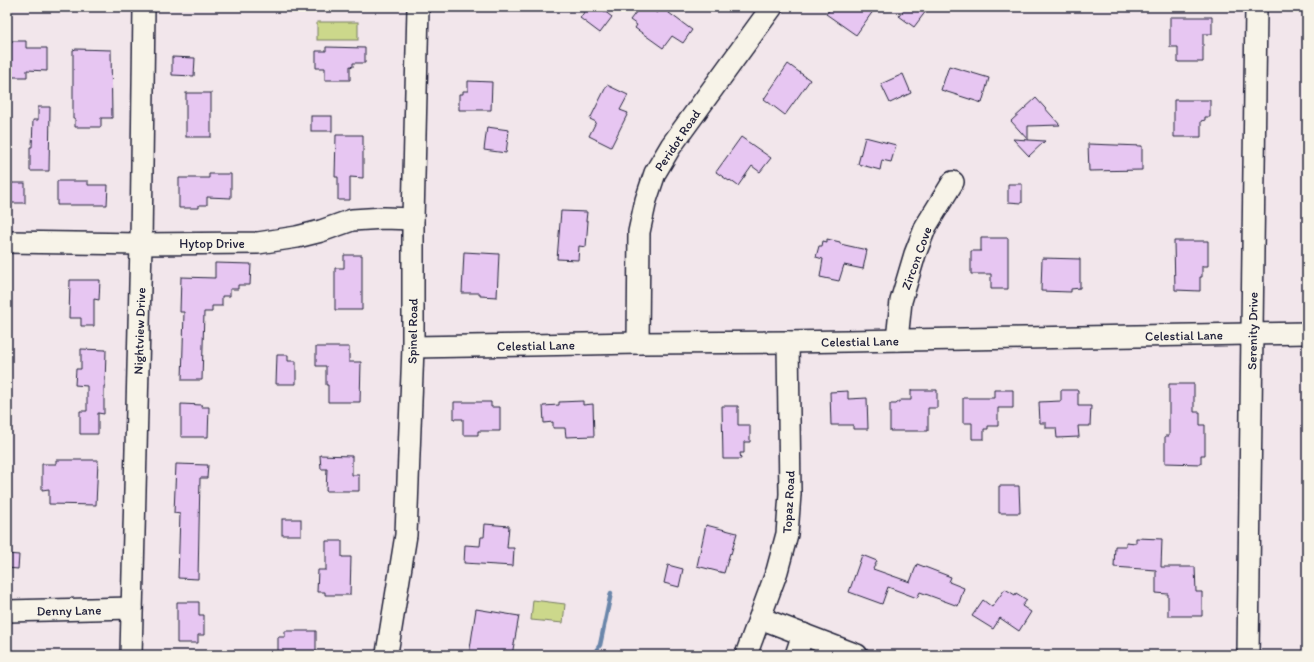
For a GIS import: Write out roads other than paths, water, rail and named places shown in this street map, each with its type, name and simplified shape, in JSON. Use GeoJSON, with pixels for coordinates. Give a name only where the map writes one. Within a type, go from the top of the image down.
{"type":"FeatureCollection","features":[{"type":"Feature","properties":{"kind":"street","name":"Nightview Drive"},"geometry":{"type":"LineString","coordinates":[[131,655],[141,244],[144,7]]}},
{"type":"Feature","properties":{"kind":"street","name":"Spinel Road"},"geometry":{"type":"LineString","coordinates":[[387,652],[406,535],[412,347],[413,219],[418,7]]}},
{"type":"Feature","properties":{"kind":"street","name":"Peridot Road"},"geometry":{"type":"LineString","coordinates":[[638,343],[639,232],[646,200],[655,173],[671,146],[772,7]]}},
{"type":"Feature","properties":{"kind":"street","name":"Serenity Drive"},"geometry":{"type":"LineString","coordinates":[[1248,655],[1256,7]]}},
{"type":"Feature","properties":{"kind":"street","name":"Zircon Cove"},"geometry":{"type":"LineString","coordinates":[[897,340],[901,301],[915,254],[926,226],[953,182]]}},
{"type":"Feature","properties":{"kind":"street","name":"Hytop Drive"},"geometry":{"type":"LineString","coordinates":[[7,242],[141,244],[258,243],[297,237],[321,231],[352,220],[384,218],[413,219]]}},
{"type":"Feature","properties":{"kind":"street","name":"Celestial Lane"},"geometry":{"type":"LineString","coordinates":[[412,347],[1307,333]]}},
{"type":"Feature","properties":{"kind":"street","name":"Topaz Road"},"geometry":{"type":"LineString","coordinates":[[746,655],[777,571],[787,534],[790,494],[788,342]]}},
{"type":"Feature","properties":{"kind":"street","name":"Denny Lane"},"geometry":{"type":"LineString","coordinates":[[7,611],[132,608]]}},
{"type":"Feature","properties":{"kind":"street"},"geometry":{"type":"LineString","coordinates":[[760,618],[857,655]]}},
{"type":"Feature","properties":{"kind":"street"},"geometry":{"type":"LineString","coordinates":[[796,655],[803,634]]}},
{"type":"Feature","properties":{"kind":"waterway"},"geometry":{"type":"LineString","coordinates":[[593,655],[600,645],[611,593]]}}]}
